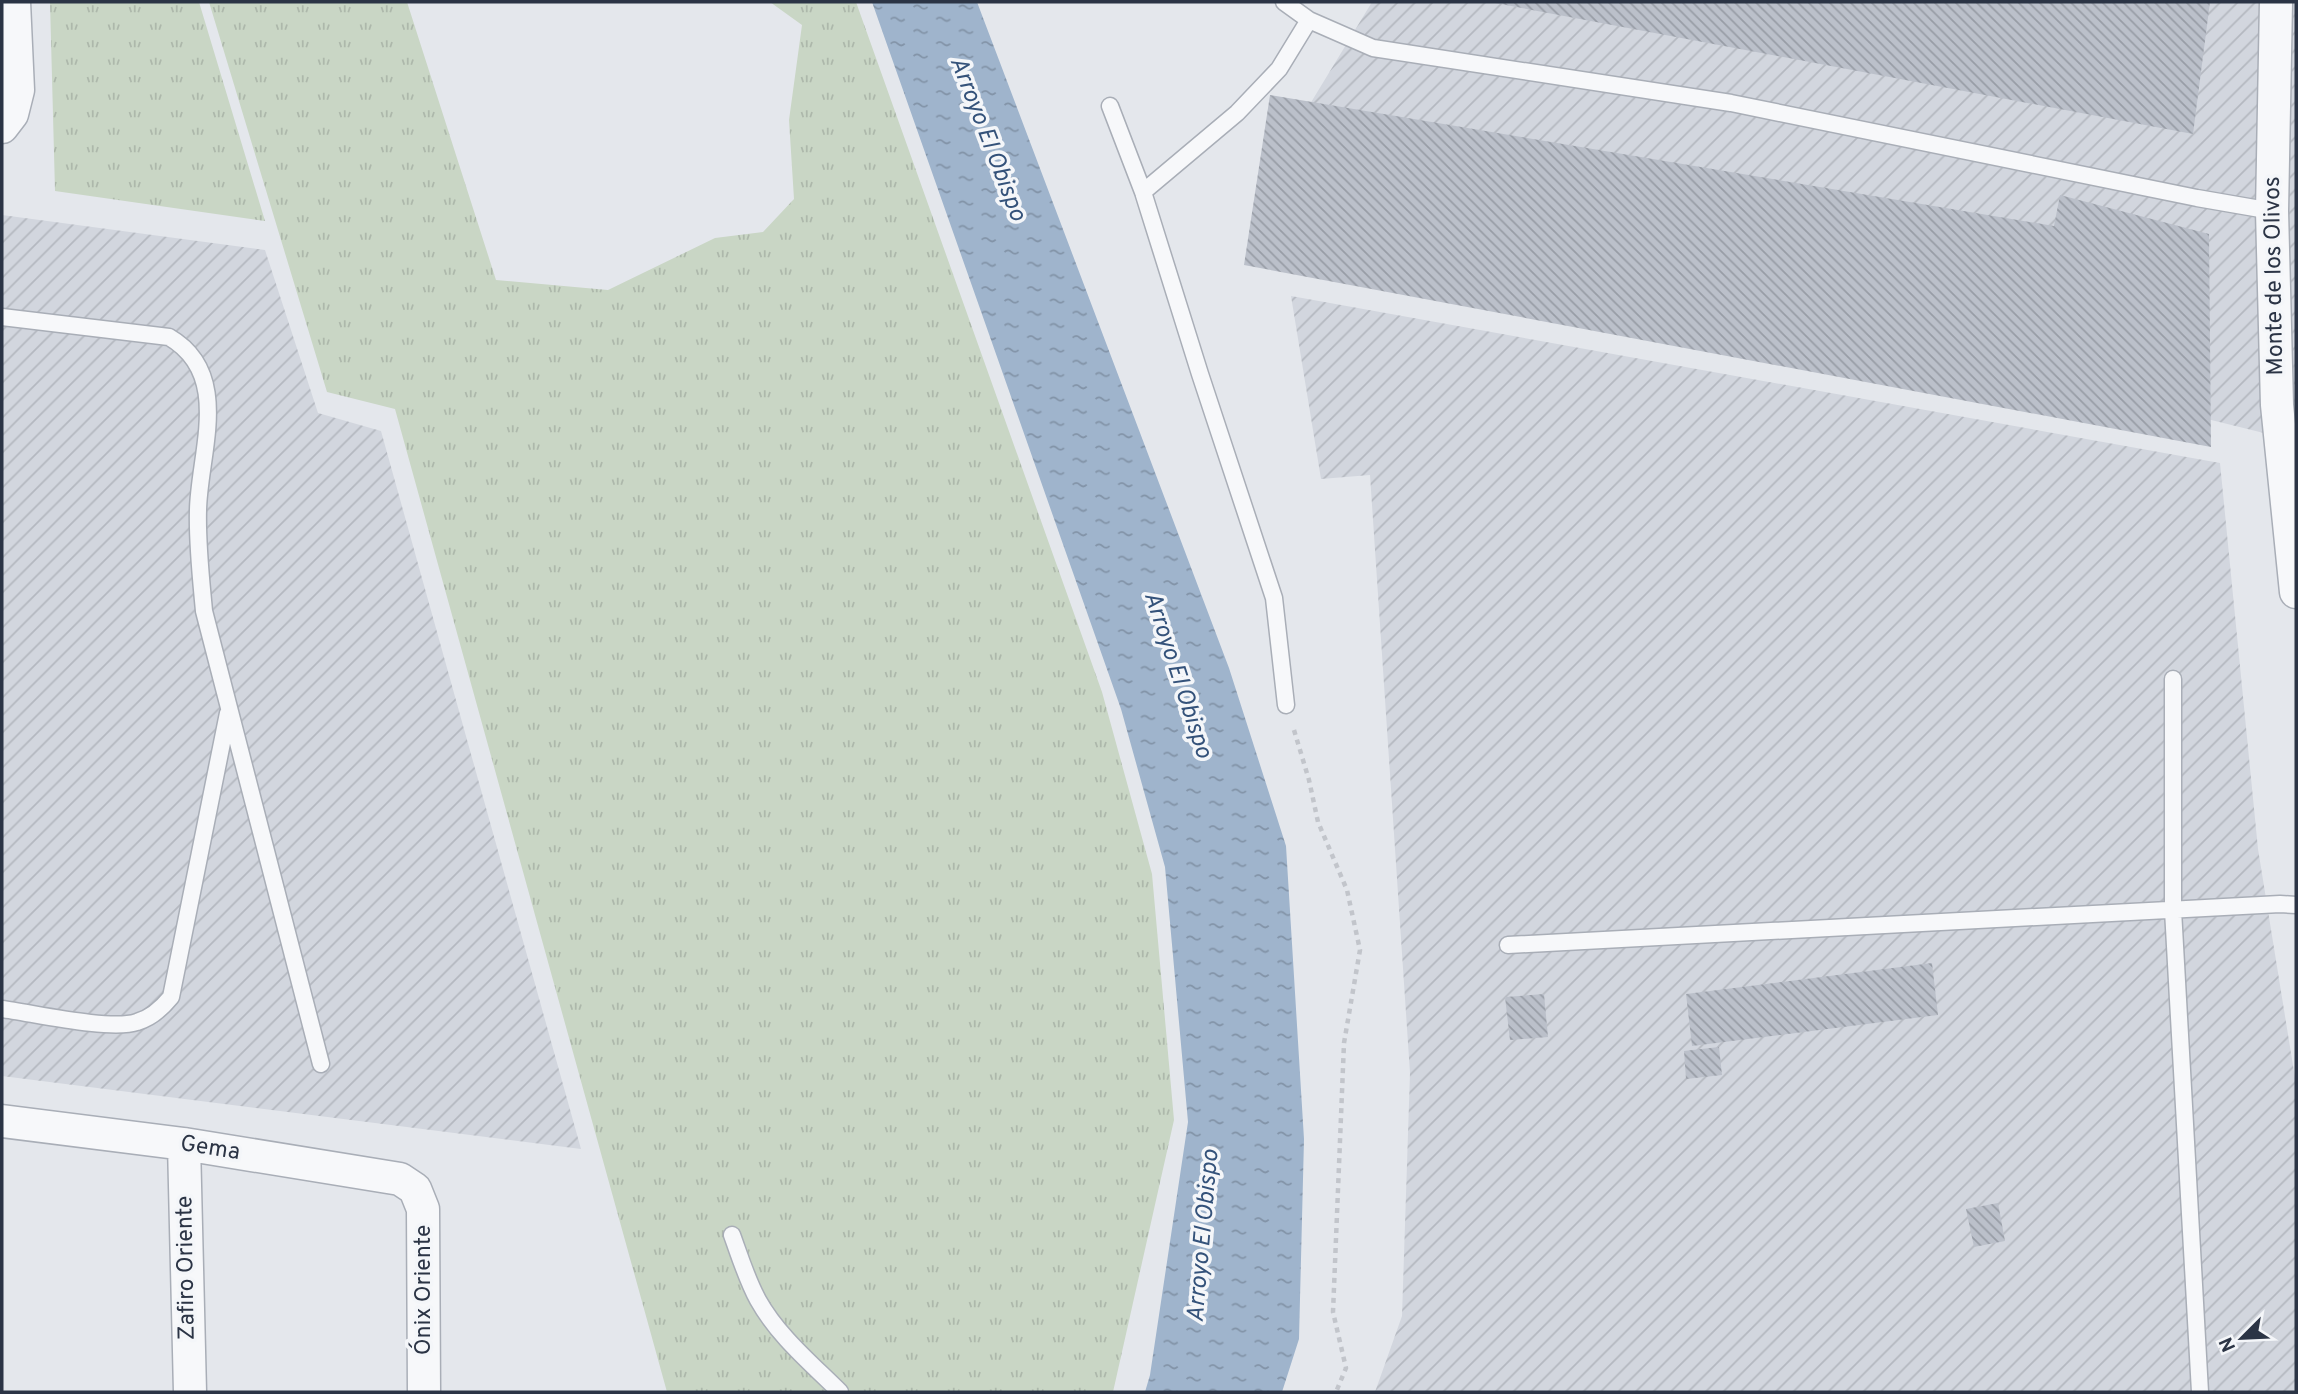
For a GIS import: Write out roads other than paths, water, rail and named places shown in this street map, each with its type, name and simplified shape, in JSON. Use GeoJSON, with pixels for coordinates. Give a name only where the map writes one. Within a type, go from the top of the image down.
{"type":"FeatureCollection","features":[{"type":"Feature","properties":{"kind":"street"},"geometry":{"type":"LineString","coordinates":[[2,127],[12,114],[18,90],[14,2]]}},
{"type":"Feature","properties":{"kind":"street","name":"Monte de los Olivos"},"geometry":{"type":"LineString","coordinates":[[2276,2],[2272,211],[2277,405],[2296,592]]}},
{"type":"Feature","properties":{"kind":"street","name":"Gema"},"geometry":{"type":"LineString","coordinates":[[2,1121],[184,1144],[400,1179],[415,1189]]}},
{"type":"Feature","properties":{"kind":"street","name":"Zafiro Oriente"},"geometry":{"type":"LineString","coordinates":[[184,1144],[190,1392]]}},
{"type":"Feature","properties":{"kind":"street","name":"Ónix Oriente"},"geometry":{"type":"LineString","coordinates":[[415,1189],[423,1209],[424,1392]]}},
{"type":"Feature","properties":{"kind":"lane"},"geometry":{"type":"LineString","coordinates":[[1284,2],[1309,20],[1373,48],[1731,103],[2272,211]]}},
{"type":"Feature","properties":{"kind":"lane"},"geometry":{"type":"LineString","coordinates":[[1143,192],[1237,113],[1279,69],[1309,20]]}},
{"type":"Feature","properties":{"kind":"lane"},"geometry":{"type":"LineString","coordinates":[[1110,106],[1143,192],[1274,598],[1286,705]]}},
{"type":"Feature","properties":{"kind":"lane"},"geometry":{"type":"LineString","coordinates":[[2,317],[169,337],[180,343],[200,371],[207,392],[209,420],[198,508],[204,611],[321,1064]]}},
{"type":"Feature","properties":{"kind":"lane"},"geometry":{"type":"LineString","coordinates":[[2173,679],[2173,910],[2200,1392]]}},
{"type":"Feature","properties":{"kind":"lane"},"geometry":{"type":"LineString","coordinates":[[2,1009],[113,1026],[136,1023],[159,1011],[171,997],[230,707]]}},
{"type":"Feature","properties":{"kind":"lane"},"geometry":{"type":"LineString","coordinates":[[1508,945],[2296,905]]}},
{"type":"Feature","properties":{"kind":"lane"},"geometry":{"type":"LineString","coordinates":[[732,1235],[757,1299],[770,1318],[788,1340],[841,1392]]}},
{"type":"Feature","properties":{"kind":"water","name":"Arroyo El Obispo"},"geometry":{"type":"Polygon","coordinates":[[[872,2],[977,2],[1229,668],[1286,846],[1304,1139],[1299,1339],[1282,1392],[1145,1392],[1150,1375],[1188,1122],[1165,867],[1121,709],[872,2]]]}}]}
